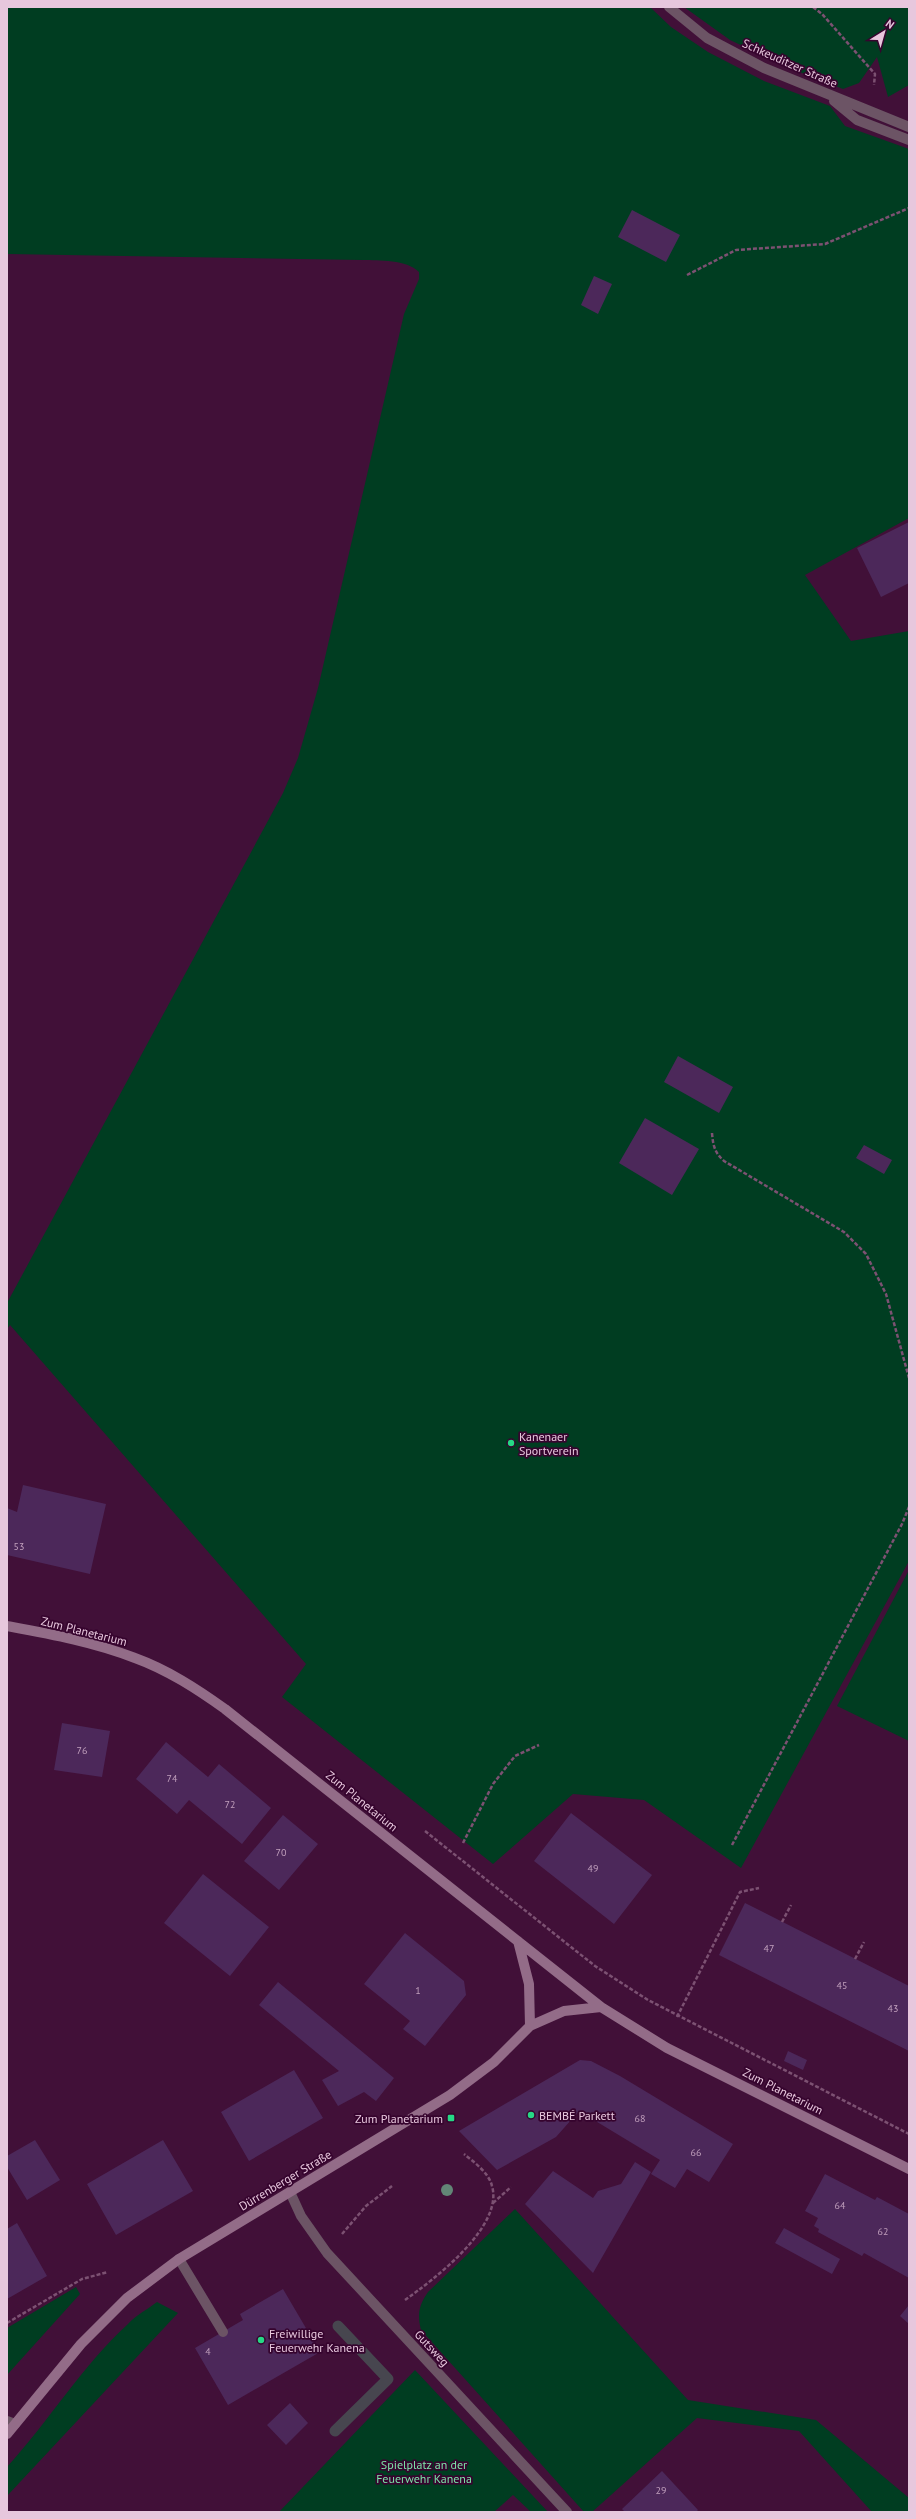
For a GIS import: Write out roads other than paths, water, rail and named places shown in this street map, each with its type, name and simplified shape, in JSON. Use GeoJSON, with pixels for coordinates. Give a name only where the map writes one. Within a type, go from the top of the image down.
{"type":"FeatureCollection","features":[{"type":"Feature","properties":{"kind":"street","name":"Schkeuditzer Straße"},"geometry":{"type":"LineString","coordinates":[[668,7],[707,38],[764,68],[909,127]]}},
{"type":"Feature","properties":{"kind":"street"},"geometry":{"type":"LineString","coordinates":[[810,88],[836,102],[857,120],[909,140]]}},
{"type":"Feature","properties":{"kind":"street","name":"Zum Planetarium"},"geometry":{"type":"LineString","coordinates":[[7,1626],[104,1647],[141,1660],[193,1687],[225,1709],[601,2006],[667,2048],[909,2169]]}},
{"type":"Feature","properties":{"kind":"street"},"geometry":{"type":"LineString","coordinates":[[518,1941],[529,1984],[530,2026]]}},
{"type":"Feature","properties":{"kind":"street","name":"Dürrenberger Straße"},"geometry":{"type":"LineString","coordinates":[[7,2434],[11,2423],[81,2344],[122,2303],[180,2259],[450,2095],[494,2062],[530,2026],[564,2011],[601,2006]]}},
{"type":"Feature","properties":{"kind":"street","name":"Gutsweg"},"geometry":{"type":"LineString","coordinates":[[290,2192],[301,2216],[327,2253],[567,2512]]}},
{"type":"Feature","properties":{"kind":"street"},"geometry":{"type":"LineString","coordinates":[[180,2259],[223,2332]]}},
{"type":"Feature","properties":{"kind":"waterway"},"geometry":{"type":"LineString","coordinates":[[335,2431],[388,2379],[338,2326]]}},
{"type":"Feature","properties":{"kind":"place","name":"Kanenaer Sportverein"},"geometry":{"type":"Point","coordinates":[511,1443]}},
{"type":"Feature","properties":{"kind":"place","name":"BEMBÉ Parkett"},"geometry":{"type":"Point","coordinates":[531,2115]}},
{"type":"Feature","properties":{"kind":"place","name":"Zum Planetarium"},"geometry":{"type":"Point","coordinates":[451,2118]}},
{"type":"Feature","properties":{"kind":"place","name":"Freiwillige Feuerwehr Kanena"},"geometry":{"type":"Point","coordinates":[261,2340]}},
{"type":"Feature","properties":{"kind":"park label","name":"Spielplatz an der Feuerwehr Kanena"},"geometry":{"type":"Point","coordinates":[424,2471]}}]}
